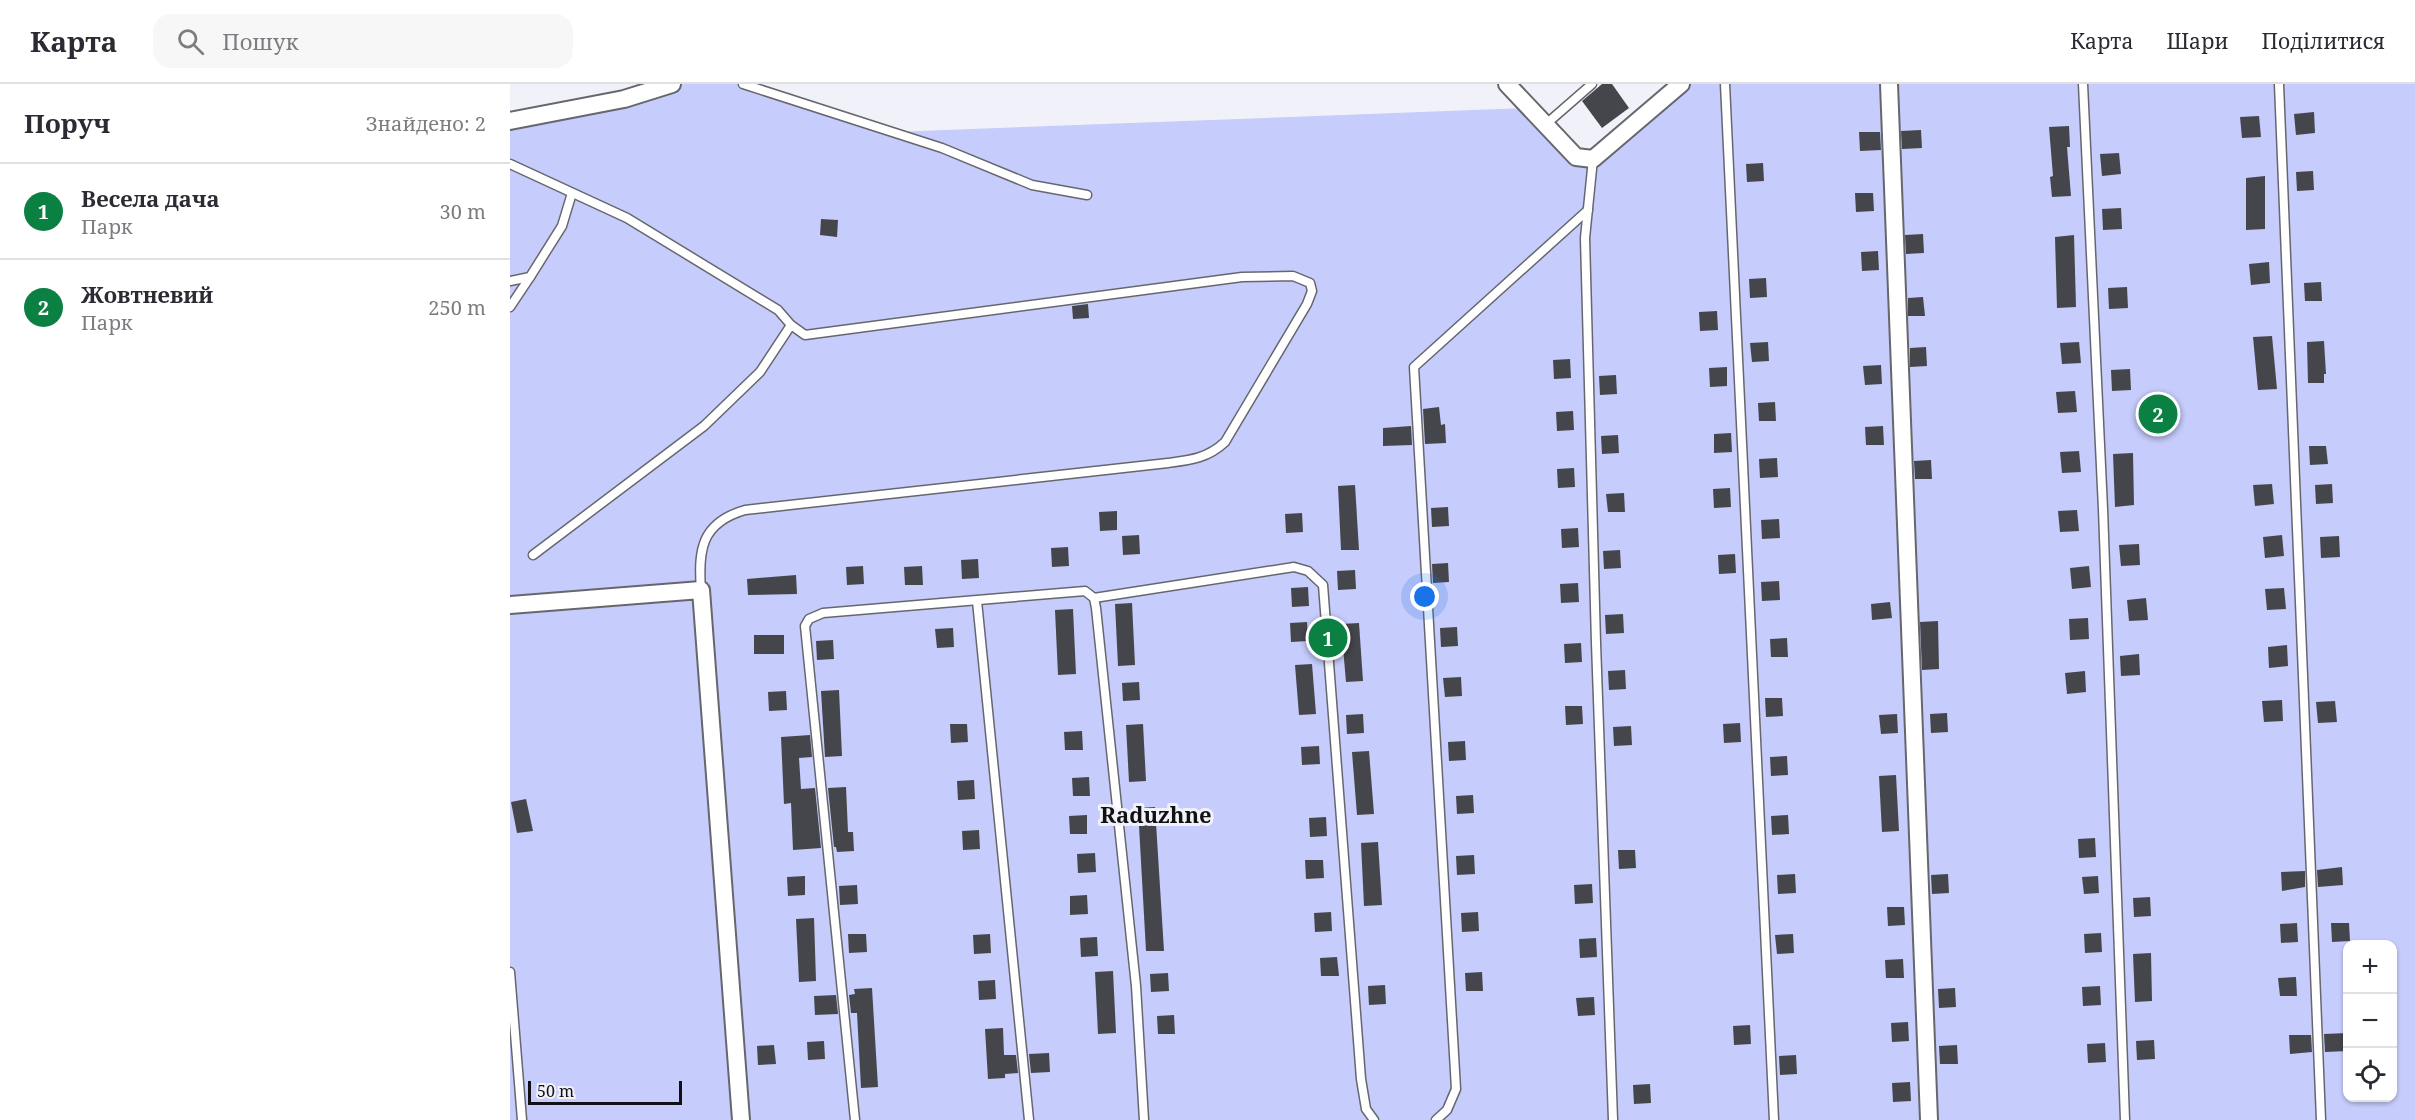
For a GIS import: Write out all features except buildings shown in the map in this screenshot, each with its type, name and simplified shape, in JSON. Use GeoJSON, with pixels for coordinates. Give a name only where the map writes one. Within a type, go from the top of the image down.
{"type":"FeatureCollection","features":[{"type":"Feature","properties":{"kind":"street"},"geometry":{"type":"LineString","coordinates":[[510,121],[624,99],[672,84]]}},
{"type":"Feature","properties":{"kind":"street"},"geometry":{"type":"LineString","coordinates":[[1507,84],[1576,157],[1593,159],[1681,84]]}},
{"type":"Feature","properties":{"kind":"street"},"geometry":{"type":"LineString","coordinates":[[1889,84],[1929,1120]]}},
{"type":"Feature","properties":{"kind":"street"},"geometry":{"type":"LineString","coordinates":[[510,605],[701,590],[741,1120]]}},
{"type":"Feature","properties":{"kind":"lane"},"geometry":{"type":"LineString","coordinates":[[743,84],[942,148],[1032,185],[1086,195]]}},
{"type":"Feature","properties":{"kind":"lane"},"geometry":{"type":"LineString","coordinates":[[1545,126],[1592,84]]}},
{"type":"Feature","properties":{"kind":"lane"},"geometry":{"type":"LineString","coordinates":[[1725,84],[1774,1120]]}},
{"type":"Feature","properties":{"kind":"lane"},"geometry":{"type":"LineString","coordinates":[[2083,84],[2103,508],[2125,1120]]}},
{"type":"Feature","properties":{"kind":"lane"},"geometry":{"type":"LineString","coordinates":[[2279,84],[2321,1120]]}},
{"type":"Feature","properties":{"kind":"lane"},"geometry":{"type":"LineString","coordinates":[[1593,159],[1585,238],[1596,643],[1613,1120]]}},
{"type":"Feature","properties":{"kind":"lane"},"geometry":{"type":"LineString","coordinates":[[510,164],[627,218],[757,296],[778,310],[791,325],[805,335],[1242,277],[1293,276],[1310,283],[1312,291],[1307,304],[1236,425],[1225,442],[1213,453],[1197,459],[1168,463],[745,510],[725,516],[713,528],[704,544],[699,563],[701,590]]}},
{"type":"Feature","properties":{"kind":"lane"},"geometry":{"type":"LineString","coordinates":[[510,307],[562,226],[572,193]]}},
{"type":"Feature","properties":{"kind":"lane"},"geometry":{"type":"LineString","coordinates":[[1436,1120],[1447,1110],[1456,1089],[1414,367],[1588,210]]}},
{"type":"Feature","properties":{"kind":"lane"},"geometry":{"type":"LineString","coordinates":[[510,281],[530,277]]}},
{"type":"Feature","properties":{"kind":"lane"},"geometry":{"type":"LineString","coordinates":[[533,555],[704,426],[760,372],[791,325]]}},
{"type":"Feature","properties":{"kind":"lane"},"geometry":{"type":"LineString","coordinates":[[1094,598],[1294,567],[1308,571],[1323,585],[1361,1080],[1366,1109],[1374,1120]]}},
{"type":"Feature","properties":{"kind":"lane"},"geometry":{"type":"LineString","coordinates":[[855,1120],[805,626],[809,619],[823,613],[1085,591],[1094,598],[1137,986],[1144,1120]]}},
{"type":"Feature","properties":{"kind":"lane"},"geometry":{"type":"LineString","coordinates":[[977,601],[1029,1120]]}},
{"type":"Feature","properties":{"kind":"lane"},"geometry":{"type":"LineString","coordinates":[[510,972],[522,1120]]}},
{"type":"Feature","properties":{"kind":"shaded area"},"geometry":{"type":"Polygon","coordinates":[[[672,84],[743,84],[892,132],[1529,108],[1553,136],[1593,159],[1681,84],[2415,84],[2415,1120],[510,1120],[510,121],[672,84]]]}},
{"type":"Feature","properties":{"kind":"place","name":"Жовтневий"},"geometry":{"type":"Point","coordinates":[2158,414]}},
{"type":"Feature","properties":{"kind":"place","name":"Весела дача"},"geometry":{"type":"Point","coordinates":[1328,638]}},
{"type":"Feature","properties":{"kind":"district","name":"Raduzhne"},"geometry":{"type":"Point","coordinates":[1156,814]}}]}
